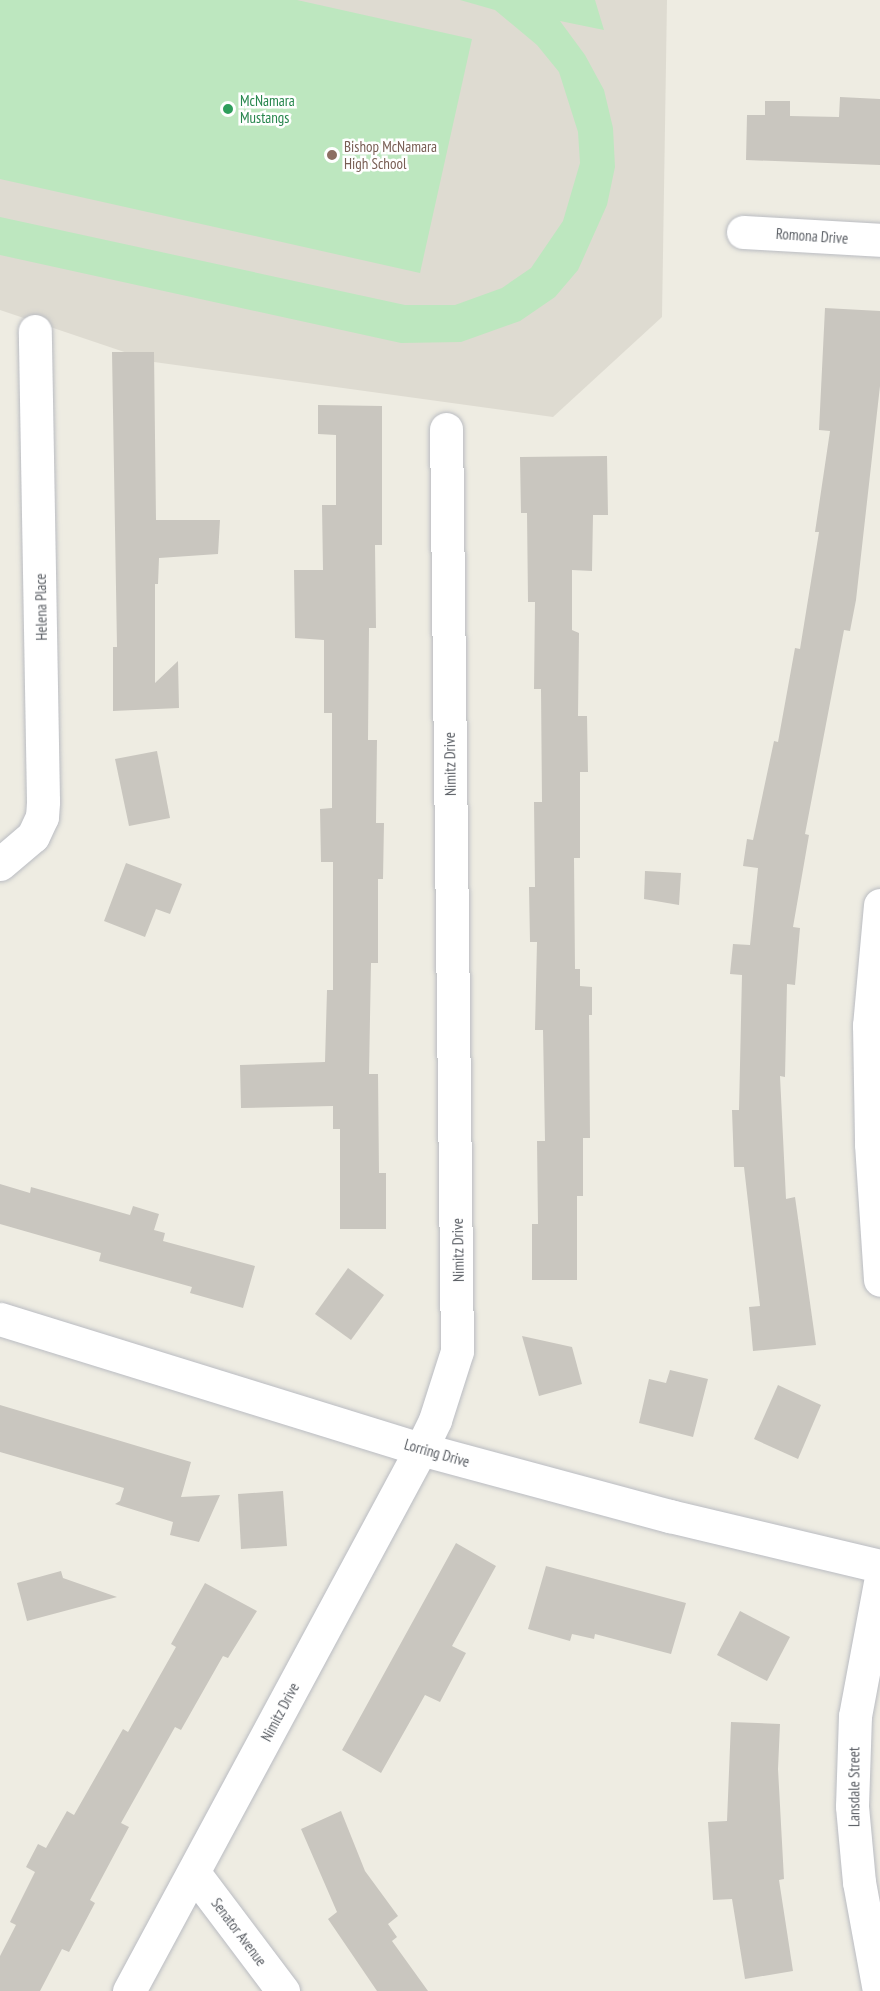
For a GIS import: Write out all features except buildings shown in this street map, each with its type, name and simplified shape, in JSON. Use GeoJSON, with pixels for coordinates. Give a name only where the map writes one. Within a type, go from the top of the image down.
{"type":"FeatureCollection","features":[{"type":"Feature","properties":{"kind":"street","name":"Romona Drive"},"geometry":{"type":"LineString","coordinates":[[743,232],[880,240]]}},
{"type":"Feature","properties":{"kind":"street","name":"Helena Place"},"geometry":{"type":"LineString","coordinates":[[0,864],[33,836],[42,817],[35,331]]}},
{"type":"Feature","properties":{"kind":"street","name":"Nimitz Drive"},"geometry":{"type":"LineString","coordinates":[[129,1991],[421,1449],[435,1420],[457,1351],[459,1307],[446,429]]}},
{"type":"Feature","properties":{"kind":"street"},"geometry":{"type":"LineString","coordinates":[[880,905],[869,1025],[871,1144],[880,1280]]}},
{"type":"Feature","properties":{"kind":"street","name":"Lorring Drive"},"geometry":{"type":"LineString","coordinates":[[0,1319],[421,1449],[670,1516],[880,1566]]}},
{"type":"Feature","properties":{"kind":"street","name":"Lansdale Street"},"geometry":{"type":"LineString","coordinates":[[879,1991],[858,1882],[852,1806],[855,1716],[880,1583]]}},
{"type":"Feature","properties":{"kind":"street","name":"Senator Avenue"},"geometry":{"type":"LineString","coordinates":[[194,1873],[283,1991]]}},
{"type":"Feature","properties":{"kind":"shaded area","name":"Bishop McNamara High School"},"geometry":{"type":"Polygon","coordinates":[[[0,0],[667,0],[662,317],[553,417],[154,362],[0,310],[0,0]]]}},
{"type":"Feature","properties":{"kind":"green space","name":"McNamara Mustangs"},"geometry":{"type":"Polygon","coordinates":[[[0,0],[297,0],[472,39],[420,273],[0,179],[0,0]]]}},
{"type":"Feature","properties":{"kind":"green space"},"geometry":{"type":"Polygon","coordinates":[[[460,0],[595,0],[604,30],[560,21],[585,55],[604,90],[613,128],[615,167],[607,205],[578,270],[555,297],[520,321],[461,342],[401,343],[0,255],[0,217],[405,305],[455,305],[502,288],[531,268],[563,221],[580,163],[578,132],[559,72],[537,45],[495,10],[460,0]]]}},
{"type":"Feature","properties":{"kind":"place","name":"McNamara Mustangs"},"geometry":{"type":"Point","coordinates":[228,109]}},
{"type":"Feature","properties":{"kind":"place","name":"Bishop McNamara High School"},"geometry":{"type":"Point","coordinates":[332,155]}}]}
